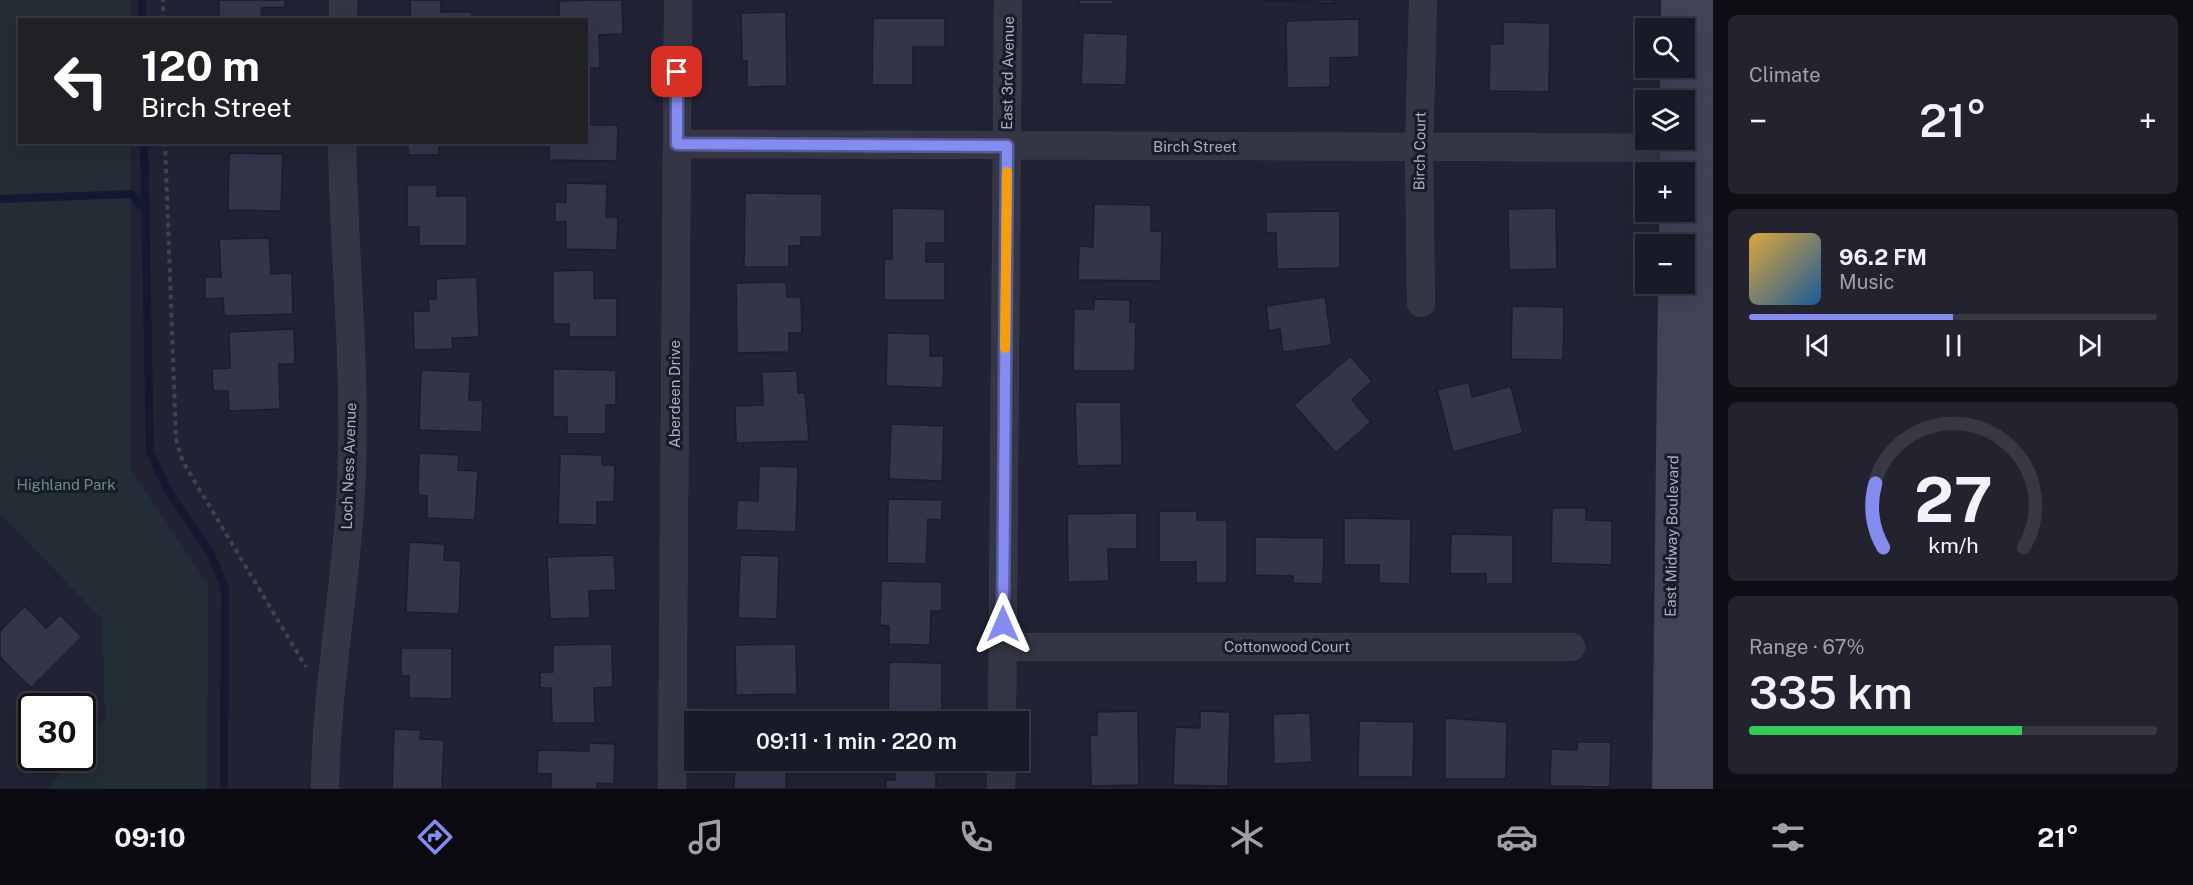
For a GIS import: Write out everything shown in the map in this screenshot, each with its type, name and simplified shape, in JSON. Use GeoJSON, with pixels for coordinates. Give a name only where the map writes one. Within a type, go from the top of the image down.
{"type":"FeatureCollection","features":[{"type":"Feature","properties":{"kind":"main road"},"geometry":{"type":"LineString","coordinates":[[1678,0],[1678,18]]}},
{"type":"Feature","properties":{"kind":"main road","name":"East Midway Boulevard"},"geometry":{"type":"LineString","coordinates":[[1705,780],[1690,151],[1708,0]]}},
{"type":"Feature","properties":{"kind":"main road","name":"East Midway Boulevard"},"geometry":{"type":"LineString","coordinates":[[1669,782],[1675,294]]}},
{"type":"Feature","properties":{"kind":"street"},"geometry":{"type":"LineString","coordinates":[[343,0],[343,18]]}},
{"type":"Feature","properties":{"kind":"street","name":"Aberdeen Drive"},"geometry":{"type":"LineString","coordinates":[[672,789],[678,0]]}},
{"type":"Feature","properties":{"kind":"street","name":"East 3rd Avenue"},"geometry":{"type":"LineString","coordinates":[[1002,711],[1008,0]]}},
{"type":"Feature","properties":{"kind":"street","name":"Birch Court"},"geometry":{"type":"LineString","coordinates":[[1421,303],[1419,149],[1424,0]]}},
{"type":"Feature","properties":{"kind":"street","name":"Loch Ness Avenue"},"geometry":{"type":"LineString","coordinates":[[325,789],[328,718],[351,490],[353,414],[342,144]]}},
{"type":"Feature","properties":{"kind":"street","name":"Birch Street"},"geometry":{"type":"LineString","coordinates":[[677,144],[1690,151]]}},
{"type":"Feature","properties":{"kind":"street","name":"Cottonwood Court"},"geometry":{"type":"LineString","coordinates":[[1002,647],[1571,647]]}},
{"type":"Feature","properties":{"kind":"street"},"geometry":{"type":"LineString","coordinates":[[1001,789],[1002,771]]}},
{"type":"Feature","properties":{"kind":"street"},"geometry":{"type":"LineString","coordinates":[[1669,782],[1705,780]]}},
{"type":"Feature","properties":{"kind":"path"},"geometry":{"type":"LineString","coordinates":[[163,0],[163,18]]}},
{"type":"Feature","properties":{"kind":"path"},"geometry":{"type":"LineString","coordinates":[[165,144],[176,440],[183,462],[308,671]]}},
{"type":"Feature","properties":{"kind":"green space","name":"Highland Park"},"geometry":{"type":"Polygon","coordinates":[[[0,0],[131,0],[131,18],[18,18],[18,144],[131,144],[131,469],[208,584],[207,789],[48,789],[63,771],[96,771],[96,730],[105,719],[102,619],[0,514],[0,0]]]}},
{"type":"Feature","properties":{"kind":"building"},"geometry":{"type":"Polygon","coordinates":[[[219,0],[285,0],[285,7],[261,8],[262,18],[219,18],[219,0]]]}},
{"type":"Feature","properties":{"kind":"building"},"geometry":{"type":"Polygon","coordinates":[[[410,0],[441,0],[441,12],[472,12],[472,18],[410,18],[410,0]]]}},
{"type":"Feature","properties":{"kind":"building"},"geometry":{"type":"Polygon","coordinates":[[[622,0],[623,34],[599,35],[600,68],[588,68],[588,18],[559,18],[559,1],[622,0]]]}},
{"type":"Feature","properties":{"kind":"building"},"geometry":{"type":"Polygon","coordinates":[[[1079,0],[1114,0],[1114,4],[1079,4],[1079,0]]]}},
{"type":"Feature","properties":{"kind":"building"},"geometry":{"type":"Polygon","coordinates":[[[1259,0],[1334,0],[1334,3],[1259,0]]]}},
{"type":"Feature","properties":{"kind":"building"},"geometry":{"type":"Polygon","coordinates":[[[786,12],[787,86],[747,87],[747,61],[742,61],[741,13],[786,12]]]}},
{"type":"Feature","properties":{"kind":"building"},"geometry":{"type":"Polygon","coordinates":[[[873,18],[945,18],[945,47],[913,47],[913,85],[872,85],[873,18]]]}},
{"type":"Feature","properties":{"kind":"building"},"geometry":{"type":"Polygon","coordinates":[[[1359,19],[1359,57],[1330,58],[1330,87],[1287,88],[1286,21],[1359,19]]]}},
{"type":"Feature","properties":{"kind":"building"},"geometry":{"type":"Polygon","coordinates":[[[1503,22],[1550,23],[1549,92],[1489,91],[1490,44],[1503,44],[1503,22]]]}},
{"type":"Feature","properties":{"kind":"building"},"geometry":{"type":"Polygon","coordinates":[[[1083,33],[1128,34],[1126,85],[1081,84],[1083,33]]]}},
{"type":"Feature","properties":{"kind":"building"},"geometry":{"type":"Polygon","coordinates":[[[588,125],[618,125],[617,161],[549,160],[549,144],[588,144],[588,125]]]}},
{"type":"Feature","properties":{"kind":"building"},"geometry":{"type":"Polygon","coordinates":[[[408,144],[439,144],[439,155],[408,155],[408,144]]]}},
{"type":"Feature","properties":{"kind":"building"},"geometry":{"type":"Polygon","coordinates":[[[229,153],[283,154],[281,211],[228,210],[229,153]]]}},
{"type":"Feature","properties":{"kind":"building"},"geometry":{"type":"Polygon","coordinates":[[[566,183],[607,184],[606,217],[618,217],[617,250],[566,249],[566,222],[555,222],[555,202],[566,202],[566,183]]]}},
{"type":"Feature","properties":{"kind":"building"},"geometry":{"type":"Polygon","coordinates":[[[407,185],[437,185],[437,196],[467,196],[467,246],[419,246],[419,227],[407,227],[407,185]]]}},
{"type":"Feature","properties":{"kind":"building"},"geometry":{"type":"Polygon","coordinates":[[[745,193],[822,194],[822,237],[801,237],[801,246],[789,246],[789,267],[744,267],[745,193]]]}},
{"type":"Feature","properties":{"kind":"building"},"geometry":{"type":"Polygon","coordinates":[[[1094,204],[1151,205],[1151,231],[1162,231],[1161,281],[1078,280],[1079,246],[1093,247],[1094,204]]]}},
{"type":"Feature","properties":{"kind":"building"},"geometry":{"type":"Polygon","coordinates":[[[892,208],[945,209],[945,243],[926,243],[926,262],[945,262],[945,300],[884,300],[884,259],[892,259],[892,208]]]}},
{"type":"Feature","properties":{"kind":"building"},"geometry":{"type":"Polygon","coordinates":[[[1556,208],[1557,269],[1509,270],[1508,209],[1556,208]]]}},
{"type":"Feature","properties":{"kind":"building"},"geometry":{"type":"Polygon","coordinates":[[[1340,211],[1340,268],[1277,269],[1276,233],[1266,233],[1266,212],[1340,211]]]}},
{"type":"Feature","properties":{"kind":"building"},"geometry":{"type":"Polygon","coordinates":[[[269,238],[271,274],[292,273],[293,314],[224,316],[223,298],[205,299],[205,277],[221,277],[219,239],[269,238]]]}},
{"type":"Feature","properties":{"kind":"building"},"geometry":{"type":"Polygon","coordinates":[[[594,270],[594,298],[617,298],[617,337],[569,337],[569,324],[553,324],[553,271],[594,270]]]}},
{"type":"Feature","properties":{"kind":"building"},"geometry":{"type":"Polygon","coordinates":[[[477,277],[479,337],[452,338],[453,349],[414,350],[413,311],[429,311],[428,299],[436,299],[436,279],[477,277]]]}},
{"type":"Feature","properties":{"kind":"building"},"geometry":{"type":"Polygon","coordinates":[[[786,282],[787,297],[801,297],[802,333],[789,333],[789,352],[737,353],[736,283],[786,282]]]}},
{"type":"Feature","properties":{"kind":"building"},"geometry":{"type":"Polygon","coordinates":[[[1325,297],[1332,345],[1283,352],[1280,329],[1269,331],[1266,306],[1325,297]]]}},
{"type":"Feature","properties":{"kind":"building"},"geometry":{"type":"Polygon","coordinates":[[[1094,299],[1130,300],[1130,322],[1136,322],[1135,371],[1073,371],[1074,309],[1094,309],[1094,299]]]}},
{"type":"Feature","properties":{"kind":"building"},"geometry":{"type":"Polygon","coordinates":[[[1512,306],[1564,307],[1563,360],[1511,359],[1512,306]]]}},
{"type":"Feature","properties":{"kind":"building"},"geometry":{"type":"Polygon","coordinates":[[[294,329],[295,364],[279,364],[280,409],[229,411],[228,391],[213,391],[212,369],[230,368],[229,332],[294,329]]]}},
{"type":"Feature","properties":{"kind":"building"},"geometry":{"type":"Polygon","coordinates":[[[887,333],[930,334],[930,356],[944,356],[943,388],[886,386],[887,333]]]}},
{"type":"Feature","properties":{"kind":"building"},"geometry":{"type":"Polygon","coordinates":[[[1350,356],[1372,381],[1352,400],[1371,422],[1336,453],[1294,405],[1350,356]]]}},
{"type":"Feature","properties":{"kind":"building"},"geometry":{"type":"Polygon","coordinates":[[[553,369],[616,370],[616,405],[606,405],[606,434],[567,434],[567,417],[553,417],[553,369]]]}},
{"type":"Feature","properties":{"kind":"building"},"geometry":{"type":"Polygon","coordinates":[[[421,370],[470,372],[469,400],[483,400],[482,432],[419,430],[421,370]]]}},
{"type":"Feature","properties":{"kind":"building"},"geometry":{"type":"Polygon","coordinates":[[[797,371],[798,393],[805,393],[809,441],[736,443],[735,406],[763,405],[762,372],[797,371]]]}},
{"type":"Feature","properties":{"kind":"building"},"geometry":{"type":"Polygon","coordinates":[[[1469,382],[1472,397],[1511,386],[1523,433],[1453,452],[1437,390],[1469,382]]]}},
{"type":"Feature","properties":{"kind":"building"},"geometry":{"type":"Polygon","coordinates":[[[1075,402],[1121,402],[1122,465],[1077,466],[1075,402]]]}},
{"type":"Feature","properties":{"kind":"building"},"geometry":{"type":"Polygon","coordinates":[[[891,424],[944,426],[942,481],[889,479],[891,424]]]}},
{"type":"Feature","properties":{"kind":"building"},"geometry":{"type":"Polygon","coordinates":[[[419,453],[459,455],[458,470],[478,471],[475,520],[427,518],[427,496],[418,495],[419,453]]]}},
{"type":"Feature","properties":{"kind":"building"},"geometry":{"type":"Polygon","coordinates":[[[560,454],[602,455],[602,465],[615,465],[614,502],[597,502],[597,525],[558,524],[560,454]]]}},
{"type":"Feature","properties":{"kind":"building"},"geometry":{"type":"Polygon","coordinates":[[[759,466],[798,467],[796,532],[736,530],[737,500],[758,501],[759,466]]]}},
{"type":"Feature","properties":{"kind":"building"},"geometry":{"type":"Polygon","coordinates":[[[888,499],[942,500],[942,520],[928,519],[926,564],[887,563],[888,499]]]}},
{"type":"Feature","properties":{"kind":"building"},"geometry":{"type":"Polygon","coordinates":[[[1552,508],[1586,508],[1586,520],[1612,521],[1612,565],[1551,563],[1552,508]]]}},
{"type":"Feature","properties":{"kind":"building"},"geometry":{"type":"Polygon","coordinates":[[[1159,511],[1197,511],[1197,520],[1227,520],[1227,583],[1196,583],[1196,562],[1159,562],[1159,511]]]}},
{"type":"Feature","properties":{"kind":"building"},"geometry":{"type":"Polygon","coordinates":[[[1137,513],[1137,549],[1108,549],[1109,581],[1068,582],[1067,514],[1137,513]]]}},
{"type":"Feature","properties":{"kind":"building"},"geometry":{"type":"Polygon","coordinates":[[[1344,518],[1411,519],[1410,584],[1379,583],[1379,565],[1344,565],[1344,518]]]}},
{"type":"Feature","properties":{"kind":"building"},"geometry":{"type":"Polygon","coordinates":[[[1451,534],[1513,535],[1513,584],[1486,584],[1486,574],[1450,574],[1451,534]]]}},
{"type":"Feature","properties":{"kind":"building"},"geometry":{"type":"Polygon","coordinates":[[[1255,537],[1324,538],[1323,584],[1293,583],[1293,576],[1255,575],[1255,537]]]}},
{"type":"Feature","properties":{"kind":"building"},"geometry":{"type":"Polygon","coordinates":[[[409,542],[445,544],[444,560],[461,561],[459,614],[406,612],[409,542]]]}},
{"type":"Feature","properties":{"kind":"building"},"geometry":{"type":"Polygon","coordinates":[[[614,555],[616,590],[589,591],[590,618],[550,619],[547,557],[614,555]]]}},
{"type":"Feature","properties":{"kind":"building"},"geometry":{"type":"Polygon","coordinates":[[[740,555],[779,556],[777,619],[738,618],[740,555]]]}},
{"type":"Feature","properties":{"kind":"building"},"geometry":{"type":"Polygon","coordinates":[[[881,581],[942,582],[942,611],[931,611],[930,645],[889,644],[889,626],[880,625],[881,581]]]}},
{"type":"Feature","properties":{"kind":"building"},"geometry":{"type":"Polygon","coordinates":[[[25,606],[46,628],[60,615],[82,637],[31,688],[0,657],[0,631],[25,606]]]}},
{"type":"Feature","properties":{"kind":"building"},"geometry":{"type":"Polygon","coordinates":[[[612,644],[613,687],[594,688],[595,723],[552,723],[551,688],[540,688],[540,672],[553,672],[553,645],[612,644]]]}},
{"type":"Feature","properties":{"kind":"building"},"geometry":{"type":"Polygon","coordinates":[[[796,644],[797,694],[736,695],[735,645],[796,644]]]}},
{"type":"Feature","properties":{"kind":"building"},"geometry":{"type":"Polygon","coordinates":[[[401,648],[452,648],[452,699],[409,698],[409,676],[401,676],[401,648]]]}},
{"type":"Feature","properties":{"kind":"building"},"geometry":{"type":"Polygon","coordinates":[[[889,662],[942,663],[942,711],[888,711],[889,662]]]}},
{"type":"Feature","properties":{"kind":"building"},"geometry":{"type":"Polygon","coordinates":[[[1138,711],[1139,785],[1091,786],[1090,735],[1097,735],[1097,712],[1138,711]]]}},
{"type":"Feature","properties":{"kind":"building"},"geometry":{"type":"Polygon","coordinates":[[[1200,711],[1230,712],[1228,786],[1173,785],[1175,727],[1200,728],[1200,711]]]}},
{"type":"Feature","properties":{"kind":"building"},"geometry":{"type":"Polygon","coordinates":[[[1310,713],[1312,762],[1274,764],[1273,714],[1310,713]]]}},
{"type":"Feature","properties":{"kind":"building"},"geometry":{"type":"Polygon","coordinates":[[[1445,718],[1507,722],[1506,779],[1445,779],[1445,718]]]}},
{"type":"Feature","properties":{"kind":"building"},"geometry":{"type":"Polygon","coordinates":[[[1359,721],[1414,722],[1413,777],[1358,777],[1359,721]]]}},
{"type":"Feature","properties":{"kind":"building"},"geometry":{"type":"Polygon","coordinates":[[[394,729],[421,730],[420,739],[444,740],[442,789],[392,789],[394,729]]]}},
{"type":"Feature","properties":{"kind":"building"},"geometry":{"type":"Polygon","coordinates":[[[1577,742],[1611,742],[1610,787],[1550,786],[1551,749],[1577,750],[1577,742]]]}},
{"type":"Feature","properties":{"kind":"building"},"geometry":{"type":"Polygon","coordinates":[[[589,743],[615,744],[614,784],[597,783],[597,789],[551,789],[551,774],[537,774],[538,750],[589,751],[589,743]]]}},
{"type":"Feature","properties":{"kind":"building"},"geometry":{"type":"Polygon","coordinates":[[[735,771],[787,771],[786,789],[734,789],[735,771]]]}},
{"type":"Feature","properties":{"kind":"building"},"geometry":{"type":"Polygon","coordinates":[[[895,771],[936,771],[936,789],[886,789],[886,780],[895,780],[895,771]]]}},
{"type":"Feature","properties":{"kind":"waterway"},"geometry":{"type":"LineString","coordinates":[[142,0],[142,18]]}},
{"type":"Feature","properties":{"kind":"waterway"},"geometry":{"type":"LineString","coordinates":[[144,144],[150,452],[168,491],[210,552],[225,588],[224,789]]}},
{"type":"Feature","properties":{"kind":"waterway"},"geometry":{"type":"LineString","coordinates":[[0,199],[131,194],[145,209]]}},
{"type":"Feature","properties":{"kind":"slow traffic"},"geometry":{"type":"LineString","coordinates":[[1005,348],[1007,172]]}},
{"type":"Feature","properties":{"kind":"route"},"geometry":{"type":"LineString","coordinates":[[677,72],[677,144],[1007,146],[1003,624]]}}]}
